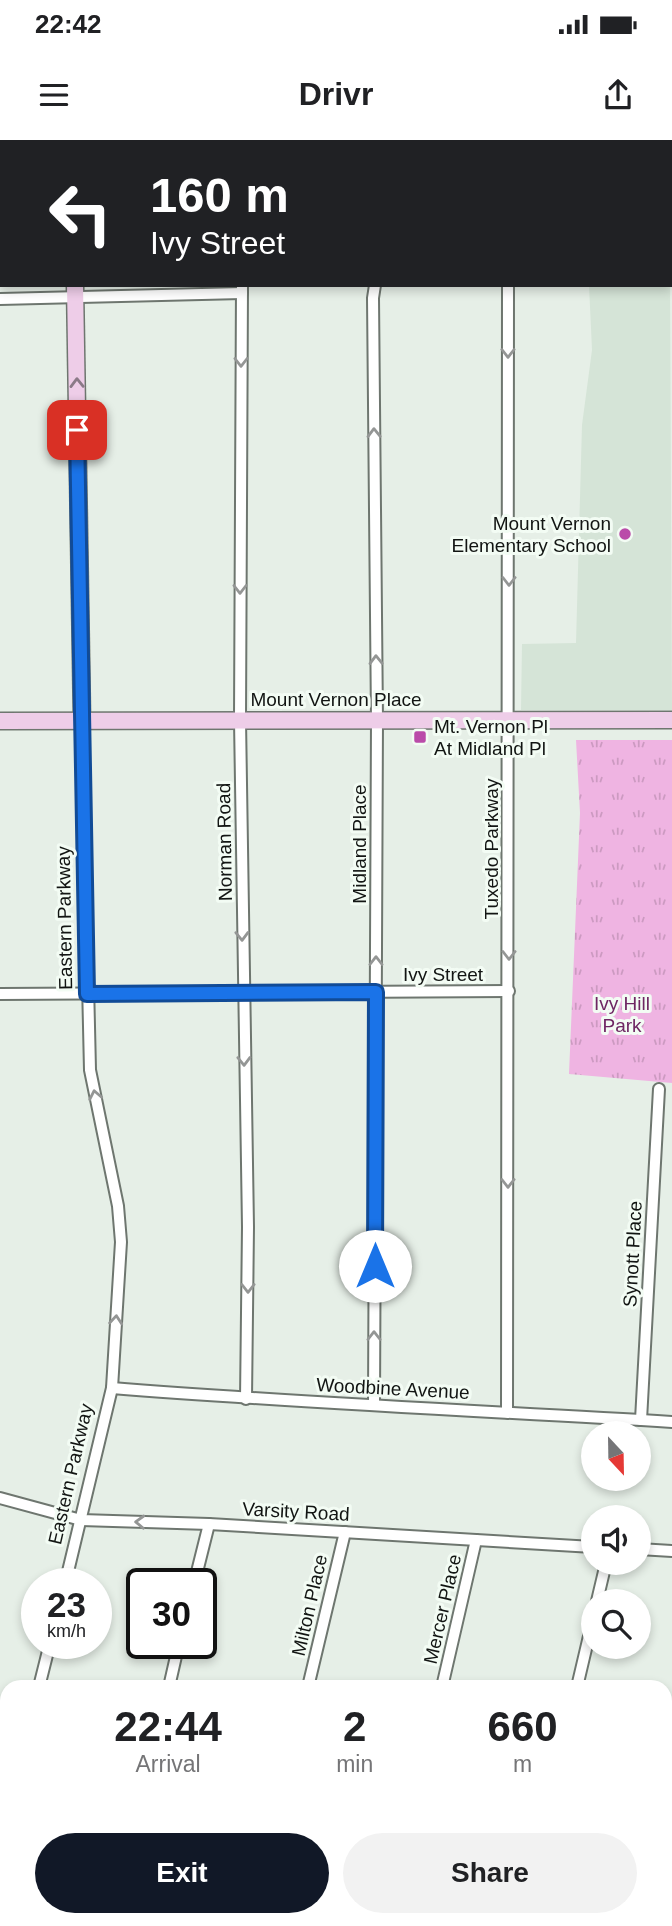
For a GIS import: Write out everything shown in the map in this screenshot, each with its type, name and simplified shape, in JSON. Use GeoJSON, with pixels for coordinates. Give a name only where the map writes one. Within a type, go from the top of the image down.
{"type":"FeatureCollection","features":[{"type":"Feature","properties":{"kind":"street","name":"Midland Place"},"geometry":{"type":"LineString","coordinates":[[374,1404],[377,720],[375,287]]}},
{"type":"Feature","properties":{"kind":"street","name":"Tuxedo Parkway"},"geometry":{"type":"LineString","coordinates":[[507,1412],[508,287]]}},
{"type":"Feature","properties":{"kind":"street"},"geometry":{"type":"LineString","coordinates":[[0,299],[75,292],[242,289]]}},
{"type":"Feature","properties":{"kind":"street","name":"Norman Road"},"geometry":{"type":"LineString","coordinates":[[242,289],[240,720],[248,1227],[246,1399]]}},
{"type":"Feature","properties":{"kind":"street","name":"Eastern Parkway"},"geometry":{"type":"LineString","coordinates":[[69,1568],[112,1388],[121,1242],[118,1206],[89,1070],[75,292]]}},
{"type":"Feature","properties":{"kind":"street","name":"Mount Vernon Place"},"geometry":{"type":"LineString","coordinates":[[0,721],[672,720]]}},
{"type":"Feature","properties":{"kind":"street","name":"Ivy Street"},"geometry":{"type":"LineString","coordinates":[[0,994],[509,991]]}},
{"type":"Feature","properties":{"kind":"street","name":"Synott Place"},"geometry":{"type":"LineString","coordinates":[[641,1420],[659,1089]]}},
{"type":"Feature","properties":{"kind":"street","name":"Woodbine Avenue"},"geometry":{"type":"LineString","coordinates":[[112,1388],[246,1399],[672,1422]]}},
{"type":"Feature","properties":{"kind":"street","name":"Varsity Road"},"geometry":{"type":"LineString","coordinates":[[0,1498],[81,1520],[208,1524],[581,1545]]}},
{"type":"Feature","properties":{"kind":"street"},"geometry":{"type":"LineString","coordinates":[[198,1568],[208,1524]]}},
{"type":"Feature","properties":{"kind":"street","name":"Milton Place"},"geometry":{"type":"LineString","coordinates":[[310,1680],[345,1532]]}},
{"type":"Feature","properties":{"kind":"street","name":"Mercer Place"},"geometry":{"type":"LineString","coordinates":[[444,1680],[476,1540]]}},
{"type":"Feature","properties":{"kind":"street"},"geometry":{"type":"LineString","coordinates":[[651,1550],[672,1551]]}},
{"type":"Feature","properties":{"kind":"street"},"geometry":{"type":"LineString","coordinates":[[41,1680],[46,1659]]}},
{"type":"Feature","properties":{"kind":"street"},"geometry":{"type":"LineString","coordinates":[[171,1680],[176,1659]]}},
{"type":"Feature","properties":{"kind":"street"},"geometry":{"type":"LineString","coordinates":[[580,1680],[584,1659]]}},
{"type":"Feature","properties":{"kind":"shaded area","name":"Mount Vernon Elementary School"},"geometry":{"type":"Polygon","coordinates":[[[589,287],[670,287],[672,710],[521,710],[522,644],[576,643],[582,425],[592,350],[589,287]]]}},
{"type":"Feature","properties":{"kind":"green space","name":"Ivy Hill Park"},"geometry":{"type":"Polygon","coordinates":[[[576,740],[672,740],[672,1083],[569,1074],[580,813],[576,740]]]}},
{"type":"Feature","properties":{"kind":"place","name":"Mount Vernon Elementary School"},"geometry":{"type":"Point","coordinates":[625,534]}},
{"type":"Feature","properties":{"kind":"place","name":"Mt. Vernon Pl At Midland Pl"},"geometry":{"type":"Point","coordinates":[420,737]}},
{"type":"Feature","properties":{"kind":"route"},"geometry":{"type":"LineString","coordinates":[[77,430],[87,994],[376,992],[375,1266]]}}]}
